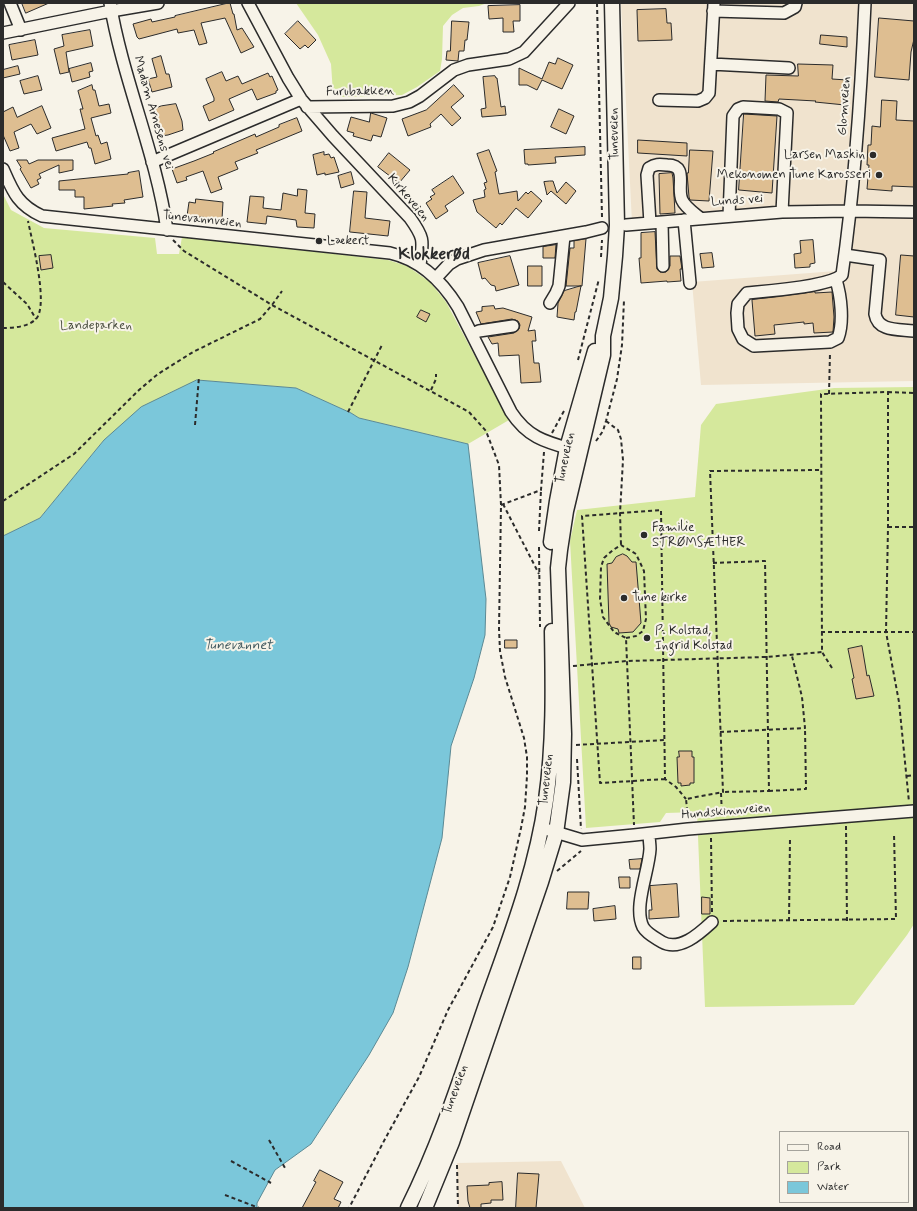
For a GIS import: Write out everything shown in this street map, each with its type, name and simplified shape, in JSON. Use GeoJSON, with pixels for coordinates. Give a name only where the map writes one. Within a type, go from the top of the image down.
{"type":"FeatureCollection","features":[{"type":"Feature","properties":{"kind":"main road","name":"Tuneveien"},"geometry":{"type":"LineString","coordinates":[[408,1208],[436,1146],[481,1019],[520,908],[536,855],[542,828],[549,774],[551,740],[552,667],[550,567],[552,538],[557,501],[574,450],[602,355],[603,336],[611,298],[615,256],[617,225],[612,3]]}},
{"type":"Feature","properties":{"kind":"main road","name":"Tuneveien"},"geometry":{"type":"LineString","coordinates":[[425,1208],[452,1142],[541,882],[556,832],[560,807],[564,758],[567,667],[558,568],[574,450]]}},
{"type":"Feature","properties":{"kind":"street"},"geometry":{"type":"LineString","coordinates":[[10,3],[21,30]]}},
{"type":"Feature","properties":{"kind":"street"},"geometry":{"type":"LineString","coordinates":[[3,33],[21,30],[110,7],[158,3]]}},
{"type":"Feature","properties":{"kind":"street","name":"Kirkeveien"},"geometry":{"type":"LineString","coordinates":[[248,3],[284,71],[304,103],[410,218],[418,230],[422,242],[420,265]]}},
{"type":"Feature","properties":{"kind":"street","name":"Furubakken"},"geometry":{"type":"LineString","coordinates":[[152,162],[304,103],[393,106],[408,102],[420,96],[454,70],[468,65],[509,59],[524,52],[569,3]]}},
{"type":"Feature","properties":{"kind":"street"},"geometry":{"type":"LineString","coordinates":[[659,100],[698,101],[705,98],[709,93],[714,7],[784,13],[795,7],[796,3]]}},
{"type":"Feature","properties":{"kind":"street","name":"Glomveien"},"geometry":{"type":"LineString","coordinates":[[836,280],[842,275],[850,211],[856,149],[865,3]]}},
{"type":"Feature","properties":{"kind":"street","name":"Madam Arnesens vei"},"geometry":{"type":"LineString","coordinates":[[110,7],[124,65],[163,204],[167,230]]}},
{"type":"Feature","properties":{"kind":"street"},"geometry":{"type":"LineString","coordinates":[[711,64],[788,68]]}},
{"type":"Feature","properties":{"kind":"street"},"geometry":{"type":"LineString","coordinates":[[729,216],[733,116],[738,108],[743,107],[779,109],[784,110],[787,113],[782,212]]}},
{"type":"Feature","properties":{"kind":"street"},"geometry":{"type":"LineString","coordinates":[[650,223],[647,175],[649,168],[655,164],[673,165],[677,167],[680,173],[681,198],[683,202],[700,218]]}},
{"type":"Feature","properties":{"kind":"street","name":"Tunevannveien"},"geometry":{"type":"LineString","coordinates":[[3,169],[15,195],[25,207],[42,216],[390,253],[408,258],[420,265]]}},
{"type":"Feature","properties":{"kind":"street","name":"Lunds vei"},"geometry":{"type":"LineString","coordinates":[[626,225],[782,212],[914,212]]}},
{"type":"Feature","properties":{"kind":"street"},"geometry":{"type":"LineString","coordinates":[[684,220],[690,283]]}},
{"type":"Feature","properties":{"kind":"street"},"geometry":{"type":"LineString","coordinates":[[662,222],[663,266]]}},
{"type":"Feature","properties":{"kind":"street"},"geometry":{"type":"LineString","coordinates":[[436,278],[449,264],[457,259],[484,250],[602,228]]}},
{"type":"Feature","properties":{"kind":"street"},"geometry":{"type":"LineString","coordinates":[[550,303],[559,286],[564,236]]}},
{"type":"Feature","properties":{"kind":"street"},"geometry":{"type":"LineString","coordinates":[[845,255],[880,260],[875,314],[876,319],[887,328],[914,331]]}},
{"type":"Feature","properties":{"kind":"street"},"geometry":{"type":"LineString","coordinates":[[420,265],[436,278],[448,292],[472,334],[516,420],[528,431],[547,442],[574,450]]}},
{"type":"Feature","properties":{"kind":"street"},"geometry":{"type":"LineString","coordinates":[[836,280],[840,292],[841,330],[838,338],[830,342],[754,346],[744,339],[738,329],[738,304],[747,293],[822,284],[836,280]]}},
{"type":"Feature","properties":{"kind":"street"},"geometry":{"type":"LineString","coordinates":[[472,334],[479,331],[513,326]]}},
{"type":"Feature","properties":{"kind":"street","name":"Hundskinnveien"},"geometry":{"type":"LineString","coordinates":[[542,828],[582,840],[688,829],[912,811]]}},
{"type":"Feature","properties":{"kind":"street"},"geometry":{"type":"LineString","coordinates":[[649,834],[650,850],[640,903],[641,921],[644,929],[652,936],[666,944],[679,944],[699,934],[712,922]]}},
{"type":"Feature","properties":{"kind":"path"},"geometry":{"type":"LineString","coordinates":[[597,3],[602,228],[601,261]]}},
{"type":"Feature","properties":{"kind":"path"},"geometry":{"type":"LineString","coordinates":[[3,328],[17,327],[36,319],[41,306],[41,291],[25,207]]}},
{"type":"Feature","properties":{"kind":"path"},"geometry":{"type":"LineString","coordinates":[[167,230],[174,243],[184,251],[272,305],[469,412],[486,431],[499,465],[502,505],[500,652],[505,677],[524,738],[527,757],[526,790],[521,828],[510,877],[494,927],[448,1010],[420,1077],[385,1139],[350,1208]]}},
{"type":"Feature","properties":{"kind":"path"},"geometry":{"type":"LineString","coordinates":[[578,361],[600,273]]}},
{"type":"Feature","properties":{"kind":"path"},"geometry":{"type":"LineString","coordinates":[[3,282],[27,304],[36,319]]}},
{"type":"Feature","properties":{"kind":"path"},"geometry":{"type":"LineString","coordinates":[[3,501],[74,454],[139,390],[158,374],[193,352],[260,319],[282,290]]}},
{"type":"Feature","properties":{"kind":"path"},"geometry":{"type":"LineString","coordinates":[[829,394],[830,342]]}},
{"type":"Feature","properties":{"kind":"path"},"geometry":{"type":"LineString","coordinates":[[348,412],[382,345]]}},
{"type":"Feature","properties":{"kind":"path"},"geometry":{"type":"LineString","coordinates":[[431,390],[436,379],[436,374]]}},
{"type":"Feature","properties":{"kind":"path"},"geometry":{"type":"LineString","coordinates":[[195,425],[199,377]]}},
{"type":"Feature","properties":{"kind":"path"},"geometry":{"type":"LineString","coordinates":[[888,392],[886,632],[899,702],[912,811]]}},
{"type":"Feature","properties":{"kind":"path"},"geometry":{"type":"LineString","coordinates":[[832,668],[822,652],[821,632],[821,394],[888,392],[914,393]]}},
{"type":"Feature","properties":{"kind":"path"},"geometry":{"type":"LineString","coordinates":[[539,538],[544,452],[547,442],[565,410]]}},
{"type":"Feature","properties":{"kind":"path"},"geometry":{"type":"LineString","coordinates":[[606,421],[618,430],[621,439],[623,460],[620,512],[621,545]]}},
{"type":"Feature","properties":{"kind":"path"},"geometry":{"type":"LineString","coordinates":[[722,820],[718,659],[710,471],[821,470]]}},
{"type":"Feature","properties":{"kind":"path"},"geometry":{"type":"LineString","coordinates":[[502,505],[541,490]]}},
{"type":"Feature","properties":{"kind":"path"},"geometry":{"type":"LineString","coordinates":[[502,505],[539,575]]}},
{"type":"Feature","properties":{"kind":"path"},"geometry":{"type":"LineString","coordinates":[[665,779],[661,510],[582,516],[600,783],[665,779],[676,786],[686,799],[688,829]]}},
{"type":"Feature","properties":{"kind":"path"},"geometry":{"type":"LineString","coordinates":[[888,527],[914,527]]}},
{"type":"Feature","properties":{"kind":"path"},"geometry":{"type":"LineString","coordinates":[[539,545],[540,632]]}},
{"type":"Feature","properties":{"kind":"path"},"geometry":{"type":"LineString","coordinates":[[621,545],[636,554],[644,571],[646,619],[643,631],[636,636],[626,638],[614,632],[603,617],[600,599],[601,567],[604,558],[621,545]]}},
{"type":"Feature","properties":{"kind":"path"},"geometry":{"type":"LineString","coordinates":[[713,563],[765,561],[769,791]]}},
{"type":"Feature","properties":{"kind":"path"},"geometry":{"type":"LineString","coordinates":[[821,632],[914,632]]}},
{"type":"Feature","properties":{"kind":"path"},"geometry":{"type":"LineString","coordinates":[[626,638],[634,835]]}},
{"type":"Feature","properties":{"kind":"path"},"geometry":{"type":"LineString","coordinates":[[567,667],[627,661],[792,656],[822,652]]}},
{"type":"Feature","properties":{"kind":"path"},"geometry":{"type":"LineString","coordinates":[[686,799],[722,793],[806,789],[805,728],[802,698],[792,656]]}},
{"type":"Feature","properties":{"kind":"path"},"geometry":{"type":"LineString","coordinates":[[720,732],[805,728]]}},
{"type":"Feature","properties":{"kind":"path"},"geometry":{"type":"LineString","coordinates":[[576,746],[598,743],[664,740]]}},
{"type":"Feature","properties":{"kind":"path"},"geometry":{"type":"LineString","coordinates":[[907,776],[914,775]]}},
{"type":"Feature","properties":{"kind":"path"},"geometry":{"type":"LineString","coordinates":[[844,817],[847,832],[847,921]]}},
{"type":"Feature","properties":{"kind":"path"},"geometry":{"type":"LineString","coordinates":[[554,874],[582,851],[581,827]]}},
{"type":"Feature","properties":{"kind":"path"},"geometry":{"type":"LineString","coordinates":[[711,827],[712,922],[847,921],[896,919],[894,834]]}},
{"type":"Feature","properties":{"kind":"path"},"geometry":{"type":"LineString","coordinates":[[789,921],[790,838]]}},
{"type":"Feature","properties":{"kind":"path"},"geometry":{"type":"LineString","coordinates":[[269,1140],[285,1168]]}},
{"type":"Feature","properties":{"kind":"path"},"geometry":{"type":"LineString","coordinates":[[231,1162],[271,1183]]}},
{"type":"Feature","properties":{"kind":"path"},"geometry":{"type":"LineString","coordinates":[[457,1163],[458,1208]]}},
{"type":"Feature","properties":{"kind":"path"},"geometry":{"type":"LineString","coordinates":[[225,1195],[259,1208]]}},
{"type":"Feature","properties":{"kind":"shaded area"},"geometry":{"type":"Polygon","coordinates":[[[621,3],[914,3],[914,381],[701,385],[692,282],[836,271],[843,211],[632,223],[621,3]]]}},
{"type":"Feature","properties":{"kind":"shaded area"},"geometry":{"type":"Polygon","coordinates":[[[561,1161],[585,1208],[458,1208],[457,1163],[561,1161]]]}},
{"type":"Feature","properties":{"kind":"green space"},"geometry":{"type":"Polygon","coordinates":[[[296,3],[487,3],[479,6],[463,8],[452,15],[443,26],[440,71],[417,87],[402,95],[343,97],[333,93],[331,64],[318,35],[296,3]]]}},
{"type":"Feature","properties":{"kind":"green space","name":"Landeparken"},"geometry":{"type":"Polygon","coordinates":[[[3,194],[11,210],[44,228],[155,238],[157,254],[179,254],[182,237],[388,260],[407,266],[430,282],[446,302],[509,420],[468,444],[359,418],[296,388],[197,380],[104,440],[40,518],[3,536],[3,194]]]}},
{"type":"Feature","properties":{"kind":"green space"},"geometry":{"type":"Polygon","coordinates":[[[914,387],[914,924],[854,1005],[705,1007],[697,812],[666,813],[660,822],[586,828],[570,541],[577,510],[695,497],[701,425],[716,404],[834,388],[914,387]]]}},
{"type":"Feature","properties":{"kind":"water","name":"Tunevannet"},"geometry":{"type":"Polygon","coordinates":[[[197,380],[296,388],[359,418],[468,444],[486,599],[485,635],[474,678],[451,746],[442,838],[408,967],[393,1013],[369,1055],[311,1144],[275,1170],[257,1203],[257,1208],[3,1208],[3,536],[40,518],[104,440],[141,407],[197,380]]]}},
{"type":"Feature","properties":{"kind":"building"},"geometry":{"type":"Polygon","coordinates":[[[22,3],[49,3],[26,13],[22,3]]]}},
{"type":"Feature","properties":{"kind":"building"},"geometry":{"type":"Polygon","coordinates":[[[230,3],[237,30],[242,28],[254,47],[241,53],[225,18],[201,23],[207,43],[199,45],[194,30],[178,33],[177,29],[139,39],[133,24],[151,19],[152,22],[230,3]]]}},
{"type":"Feature","properties":{"kind":"building"},"geometry":{"type":"Polygon","coordinates":[[[520,5],[520,21],[513,21],[514,32],[503,32],[503,18],[489,19],[488,6],[520,5]]]}},
{"type":"Feature","properties":{"kind":"building"},"geometry":{"type":"Polygon","coordinates":[[[666,9],[667,23],[671,23],[672,40],[638,41],[637,10],[666,9]]]}},
{"type":"Feature","properties":{"kind":"building"},"geometry":{"type":"Polygon","coordinates":[[[879,18],[914,21],[914,39],[911,52],[909,80],[875,77],[879,18]]]}},
{"type":"Feature","properties":{"kind":"building"},"geometry":{"type":"Polygon","coordinates":[[[298,21],[316,40],[308,48],[305,45],[300,49],[285,34],[298,21]]]}},
{"type":"Feature","properties":{"kind":"building"},"geometry":{"type":"Polygon","coordinates":[[[452,21],[469,22],[464,51],[459,51],[458,61],[446,60],[447,51],[450,51],[452,21]]]}},
{"type":"Feature","properties":{"kind":"building"},"geometry":{"type":"Polygon","coordinates":[[[90,30],[93,46],[66,52],[69,72],[60,74],[54,49],[64,46],[62,35],[90,30]]]}},
{"type":"Feature","properties":{"kind":"building"},"geometry":{"type":"Polygon","coordinates":[[[821,35],[847,37],[847,47],[820,44],[821,35]]]}},
{"type":"Feature","properties":{"kind":"building"},"geometry":{"type":"Polygon","coordinates":[[[35,40],[38,55],[12,60],[9,45],[35,40]]]}},
{"type":"Feature","properties":{"kind":"building"},"geometry":{"type":"Polygon","coordinates":[[[161,56],[166,74],[169,74],[172,87],[152,92],[148,79],[157,77],[152,59],[161,56]]]}},
{"type":"Feature","properties":{"kind":"building"},"geometry":{"type":"Polygon","coordinates":[[[558,58],[573,65],[562,89],[542,80],[537,90],[527,85],[519,85],[519,68],[542,79],[549,62],[555,64],[558,58]]]}},
{"type":"Feature","properties":{"kind":"building"},"geometry":{"type":"Polygon","coordinates":[[[91,63],[93,71],[89,72],[90,77],[72,82],[69,69],[91,63]]]}},
{"type":"Feature","properties":{"kind":"building"},"geometry":{"type":"Polygon","coordinates":[[[798,64],[833,65],[832,79],[847,80],[845,105],[815,102],[816,101],[779,99],[778,102],[765,101],[766,75],[798,76],[798,64]]]}},
{"type":"Feature","properties":{"kind":"building"},"geometry":{"type":"Polygon","coordinates":[[[18,66],[20,74],[3,78],[3,70],[18,66]]]}},
{"type":"Feature","properties":{"kind":"building"},"geometry":{"type":"Polygon","coordinates":[[[222,72],[226,81],[238,76],[242,84],[268,73],[270,77],[272,76],[278,90],[276,93],[257,100],[252,89],[229,99],[234,110],[209,121],[203,106],[214,101],[214,98],[206,79],[222,72]]]}},
{"type":"Feature","properties":{"kind":"building"},"geometry":{"type":"Polygon","coordinates":[[[38,76],[42,90],[24,94],[20,81],[38,76]]]}},
{"type":"Feature","properties":{"kind":"building"},"geometry":{"type":"Polygon","coordinates":[[[495,76],[497,78],[501,107],[505,106],[506,115],[482,117],[481,109],[486,108],[483,77],[495,76]]]}},
{"type":"Feature","properties":{"kind":"building"},"geometry":{"type":"Polygon","coordinates":[[[92,85],[93,90],[95,90],[99,106],[109,104],[111,113],[91,118],[96,136],[98,135],[101,144],[107,142],[111,159],[95,164],[91,148],[89,148],[87,142],[56,151],[52,138],[85,129],[80,109],[83,109],[78,91],[92,85]]]}},
{"type":"Feature","properties":{"kind":"building"},"geometry":{"type":"Polygon","coordinates":[[[454,85],[464,96],[451,107],[461,118],[452,126],[441,114],[430,124],[431,127],[408,136],[402,119],[426,110],[454,85]]]}},
{"type":"Feature","properties":{"kind":"building"},"geometry":{"type":"Polygon","coordinates":[[[882,100],[897,101],[896,120],[914,121],[914,187],[892,186],[892,191],[867,189],[869,165],[867,165],[868,145],[871,145],[872,126],[880,127],[882,100]]]}},
{"type":"Feature","properties":{"kind":"building"},"geometry":{"type":"Polygon","coordinates":[[[176,104],[182,121],[183,130],[160,136],[153,109],[161,106],[176,104]]]}},
{"type":"Feature","properties":{"kind":"building"},"geometry":{"type":"Polygon","coordinates":[[[42,106],[51,128],[37,134],[31,124],[14,132],[19,148],[10,151],[3,135],[3,112],[13,107],[17,117],[42,106]]]}},
{"type":"Feature","properties":{"kind":"building"},"geometry":{"type":"Polygon","coordinates":[[[559,109],[574,116],[566,134],[551,127],[559,109]]]}},
{"type":"Feature","properties":{"kind":"building"},"geometry":{"type":"Polygon","coordinates":[[[371,113],[387,118],[381,137],[373,135],[371,141],[353,136],[354,133],[347,131],[351,117],[369,122],[371,113]]]}},
{"type":"Feature","properties":{"kind":"building"},"geometry":{"type":"Polygon","coordinates":[[[744,114],[777,116],[772,193],[739,190],[744,114]]]}},
{"type":"Feature","properties":{"kind":"building"},"geometry":{"type":"Polygon","coordinates":[[[297,118],[302,131],[256,150],[258,153],[235,162],[238,169],[218,177],[222,189],[211,193],[203,171],[186,177],[187,180],[177,183],[172,169],[214,153],[213,152],[255,134],[256,137],[279,127],[279,125],[297,118]]]}},
{"type":"Feature","properties":{"kind":"building"},"geometry":{"type":"Polygon","coordinates":[[[638,140],[687,143],[687,156],[638,153],[638,140]]]}},
{"type":"Feature","properties":{"kind":"building"},"geometry":{"type":"Polygon","coordinates":[[[585,147],[585,155],[555,157],[556,163],[525,164],[524,150],[585,147]]]}},
{"type":"Feature","properties":{"kind":"building"},"geometry":{"type":"Polygon","coordinates":[[[489,150],[497,171],[495,172],[499,194],[517,191],[518,201],[526,192],[528,194],[531,191],[542,201],[528,218],[516,208],[502,225],[500,223],[496,228],[477,212],[473,200],[485,197],[484,190],[486,189],[484,183],[487,182],[477,154],[489,150]]]}},
{"type":"Feature","properties":{"kind":"building"},"geometry":{"type":"Polygon","coordinates":[[[690,150],[713,151],[709,201],[690,200],[687,173],[690,150]]]}},
{"type":"Feature","properties":{"kind":"building"},"geometry":{"type":"Polygon","coordinates":[[[324,152],[324,155],[329,154],[331,158],[334,157],[339,172],[317,175],[313,155],[324,152]]]}},
{"type":"Feature","properties":{"kind":"building"},"geometry":{"type":"Polygon","coordinates":[[[389,153],[410,170],[399,183],[378,167],[389,153]]]}},
{"type":"Feature","properties":{"kind":"building"},"geometry":{"type":"Polygon","coordinates":[[[17,160],[27,160],[29,164],[38,160],[73,160],[73,170],[59,173],[59,165],[39,174],[41,178],[37,180],[39,184],[31,188],[20,169],[21,168],[17,160]]]}},
{"type":"Feature","properties":{"kind":"building"},"geometry":{"type":"Polygon","coordinates":[[[139,171],[143,197],[124,200],[125,203],[112,204],[113,206],[84,209],[84,197],[75,197],[75,190],[59,190],[59,181],[128,174],[139,171]]]}},
{"type":"Feature","properties":{"kind":"building"},"geometry":{"type":"Polygon","coordinates":[[[351,172],[354,184],[341,188],[338,176],[351,172]]]}},
{"type":"Feature","properties":{"kind":"building"},"geometry":{"type":"Polygon","coordinates":[[[672,173],[675,213],[660,214],[659,174],[672,173]]]}},
{"type":"Feature","properties":{"kind":"building"},"geometry":{"type":"Polygon","coordinates":[[[453,176],[464,193],[445,206],[448,211],[436,219],[426,203],[432,199],[430,197],[435,194],[432,190],[453,176]]]}},
{"type":"Feature","properties":{"kind":"building"},"geometry":{"type":"Polygon","coordinates":[[[553,181],[557,193],[566,182],[576,191],[566,204],[551,191],[547,195],[544,182],[553,181]]]}},
{"type":"Feature","properties":{"kind":"building"},"geometry":{"type":"Polygon","coordinates":[[[298,189],[307,190],[305,213],[315,214],[314,228],[297,227],[296,220],[267,216],[266,224],[247,222],[250,196],[264,197],[263,208],[281,210],[283,193],[297,196],[298,189]]]}},
{"type":"Feature","properties":{"kind":"building"},"geometry":{"type":"Polygon","coordinates":[[[354,191],[367,192],[365,218],[390,221],[388,236],[350,232],[354,191]]]}},
{"type":"Feature","properties":{"kind":"building"},"geometry":{"type":"Polygon","coordinates":[[[196,199],[223,202],[222,219],[187,216],[189,202],[195,203],[196,199]]]}},
{"type":"Feature","properties":{"kind":"building"},"geometry":{"type":"Polygon","coordinates":[[[655,232],[657,269],[660,272],[666,272],[670,266],[670,256],[680,256],[682,269],[680,269],[681,281],[641,283],[639,258],[641,258],[641,233],[655,232]]]}},
{"type":"Feature","properties":{"kind":"building"},"geometry":{"type":"Polygon","coordinates":[[[586,239],[582,286],[566,286],[570,248],[574,248],[574,241],[586,239]]]}},
{"type":"Feature","properties":{"kind":"building"},"geometry":{"type":"Polygon","coordinates":[[[813,240],[815,263],[810,264],[810,267],[795,268],[794,254],[801,253],[800,241],[813,240]]]}},
{"type":"Feature","properties":{"kind":"building"},"geometry":{"type":"Polygon","coordinates":[[[556,245],[555,258],[543,258],[543,247],[556,245]]]}},
{"type":"Feature","properties":{"kind":"building"},"geometry":{"type":"Polygon","coordinates":[[[712,253],[714,267],[702,268],[700,254],[712,253]]]}},
{"type":"Feature","properties":{"kind":"building"},"geometry":{"type":"Polygon","coordinates":[[[51,255],[53,268],[41,270],[39,256],[51,255]]]}},
{"type":"Feature","properties":{"kind":"building"},"geometry":{"type":"Polygon","coordinates":[[[901,255],[914,256],[914,317],[896,315],[901,255]]]}},
{"type":"Feature","properties":{"kind":"building"},"geometry":{"type":"Polygon","coordinates":[[[510,256],[519,285],[496,291],[495,286],[491,285],[485,278],[482,279],[478,263],[510,256]]]}},
{"type":"Feature","properties":{"kind":"building"},"geometry":{"type":"Polygon","coordinates":[[[528,266],[542,266],[542,286],[528,286],[528,266]]]}},
{"type":"Feature","properties":{"kind":"building"},"geometry":{"type":"Polygon","coordinates":[[[581,286],[574,320],[557,317],[558,303],[564,291],[581,286]]]}},
{"type":"Feature","properties":{"kind":"building"},"geometry":{"type":"Polygon","coordinates":[[[815,292],[832,292],[834,317],[833,332],[814,333],[813,323],[804,324],[804,322],[774,325],[775,334],[755,336],[752,300],[815,292]]]}},
{"type":"Feature","properties":{"kind":"building"},"geometry":{"type":"Polygon","coordinates":[[[494,306],[495,309],[503,308],[532,317],[528,331],[535,330],[536,341],[532,341],[534,363],[539,363],[541,382],[521,383],[519,355],[499,356],[498,343],[492,344],[488,337],[514,333],[519,329],[520,325],[518,321],[512,319],[481,324],[476,312],[482,311],[482,307],[494,306]]]}},
{"type":"Feature","properties":{"kind":"building"},"geometry":{"type":"Polygon","coordinates":[[[421,310],[430,314],[426,322],[417,317],[421,310]]]}},
{"type":"Feature","properties":{"kind":"building","name":"Tune kirke"},"geometry":{"type":"Polygon","coordinates":[[[623,554],[632,562],[636,562],[641,623],[633,632],[619,633],[618,629],[611,627],[609,623],[607,564],[612,563],[616,557],[623,554]]]}},
{"type":"Feature","properties":{"kind":"building"},"geometry":{"type":"Polygon","coordinates":[[[505,640],[517,640],[517,648],[505,648],[505,640]]]}},
{"type":"Feature","properties":{"kind":"building"},"geometry":{"type":"Polygon","coordinates":[[[862,646],[867,676],[869,675],[874,696],[856,699],[852,679],[854,678],[848,649],[862,646]]]}},
{"type":"Feature","properties":{"kind":"building"},"geometry":{"type":"Polygon","coordinates":[[[679,751],[692,751],[692,757],[694,757],[694,783],[690,783],[690,785],[681,786],[681,783],[678,783],[677,757],[679,757],[679,751]]]}},
{"type":"Feature","properties":{"kind":"building"},"geometry":{"type":"Polygon","coordinates":[[[642,859],[640,869],[630,869],[629,860],[642,859]]]}},
{"type":"Feature","properties":{"kind":"building"},"geometry":{"type":"Polygon","coordinates":[[[619,877],[630,877],[630,888],[620,888],[619,877]]]}},
{"type":"Feature","properties":{"kind":"building"},"geometry":{"type":"Polygon","coordinates":[[[677,884],[679,917],[649,919],[649,910],[652,910],[650,886],[677,884]]]}},
{"type":"Feature","properties":{"kind":"building"},"geometry":{"type":"Polygon","coordinates":[[[568,892],[589,892],[588,909],[567,909],[568,892]]]}},
{"type":"Feature","properties":{"kind":"building"},"geometry":{"type":"Polygon","coordinates":[[[702,897],[710,898],[710,914],[702,914],[702,897]]]}},
{"type":"Feature","properties":{"kind":"building"},"geometry":{"type":"Polygon","coordinates":[[[615,906],[616,919],[594,921],[593,909],[615,906]]]}},
{"type":"Feature","properties":{"kind":"building"},"geometry":{"type":"Polygon","coordinates":[[[633,957],[641,957],[641,969],[633,969],[633,957]]]}},
{"type":"Feature","properties":{"kind":"building"},"geometry":{"type":"Polygon","coordinates":[[[320,1170],[343,1182],[334,1199],[341,1202],[338,1208],[302,1208],[316,1182],[314,1181],[320,1170]]]}},
{"type":"Feature","properties":{"kind":"building"},"geometry":{"type":"Polygon","coordinates":[[[518,1173],[539,1174],[536,1208],[516,1208],[518,1173]]]}},
{"type":"Feature","properties":{"kind":"building"},"geometry":{"type":"Polygon","coordinates":[[[502,1182],[503,1200],[491,1200],[491,1203],[481,1204],[481,1208],[470,1208],[467,1186],[489,1185],[489,1183],[502,1182]]]}},
{"type":"Feature","properties":{"kind":"place","name":"Larsen Maskin"},"geometry":{"type":"Point","coordinates":[873,155]}},
{"type":"Feature","properties":{"kind":"place","name":"Mekonomen Tune Karosseri"},"geometry":{"type":"Point","coordinates":[879,175]}},
{"type":"Feature","properties":{"kind":"place","name":"Lækert"},"geometry":{"type":"Point","coordinates":[319,241]}},
{"type":"Feature","properties":{"kind":"place","name":"Familie STRØMSÆTHER"},"geometry":{"type":"Point","coordinates":[644,535]}},
{"type":"Feature","properties":{"kind":"place","name":"Tune kirke"},"geometry":{"type":"Point","coordinates":[624,598]}},
{"type":"Feature","properties":{"kind":"place","name":"P. Kolstad, Ingrid Kolstad"},"geometry":{"type":"Point","coordinates":[647,638]}},
{"type":"Feature","properties":{"kind":"district","name":"Klokkerød"},"geometry":{"type":"Point","coordinates":[434,255]}}]}
